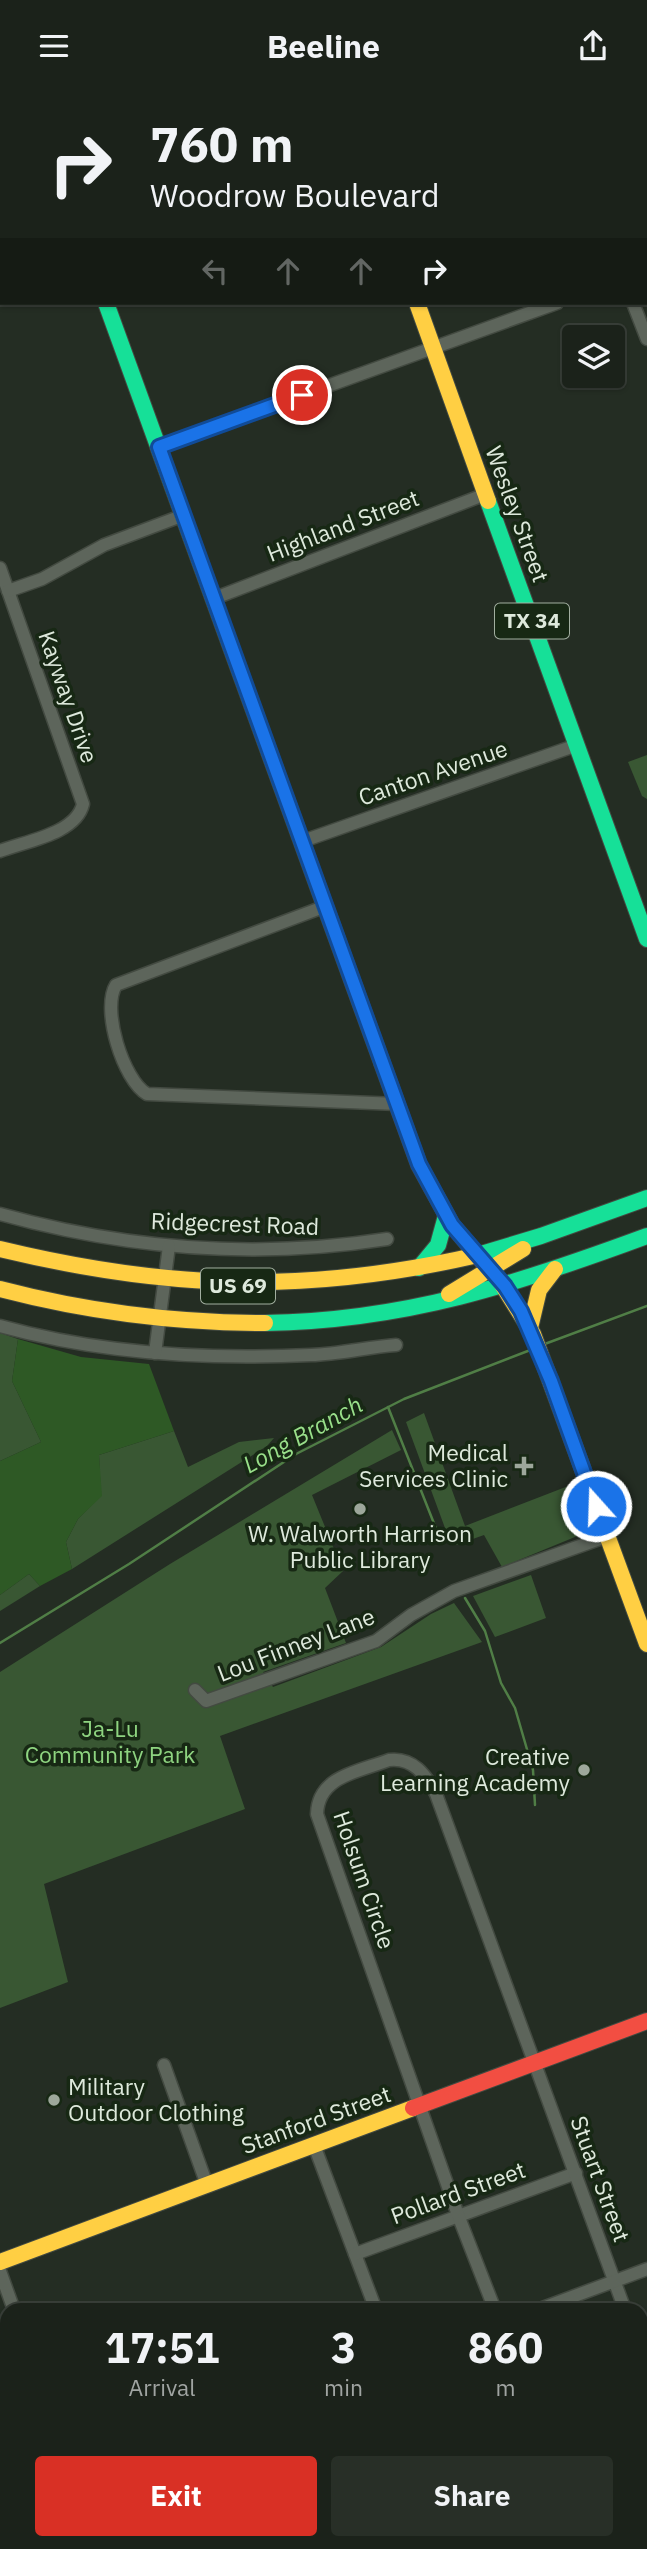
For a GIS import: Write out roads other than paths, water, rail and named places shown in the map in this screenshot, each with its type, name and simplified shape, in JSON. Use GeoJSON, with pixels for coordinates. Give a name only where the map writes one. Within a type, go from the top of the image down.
{"type":"FeatureCollection","features":[{"type":"Feature","properties":{"kind":"main road"},"geometry":{"type":"LineString","coordinates":[[107,305],[419,1164],[446,1216],[505,1286],[531,1331],[647,1644]]}},
{"type":"Feature","properties":{"kind":"main road","name":"Wesley Street"},"geometry":{"type":"LineString","coordinates":[[417,305],[647,939]]}},
{"type":"Feature","properties":{"kind":"main road","name":"US 69"},"geometry":{"type":"LineString","coordinates":[[0,1249],[36,1259],[165,1282],[265,1286],[332,1281],[419,1268],[477,1255],[542,1236],[647,1198]]}},
{"type":"Feature","properties":{"kind":"main road"},"geometry":{"type":"LineString","coordinates":[[419,1268],[432,1259],[438,1249],[446,1216]]}},
{"type":"Feature","properties":{"kind":"main road"},"geometry":{"type":"LineString","coordinates":[[429,1306],[542,1236]]}},
{"type":"Feature","properties":{"kind":"main road","name":"US 69"},"geometry":{"type":"LineString","coordinates":[[0,1289],[82,1310],[159,1321],[298,1322],[429,1306],[505,1286],[647,1236]]}},
{"type":"Feature","properties":{"kind":"main road"},"geometry":{"type":"LineString","coordinates":[[531,1331],[539,1290],[555,1269]]}},
{"type":"Feature","properties":{"kind":"main road","name":"Stanford Street"},"geometry":{"type":"LineString","coordinates":[[0,2262],[646,2023]]}},
{"type":"Feature","properties":{"kind":"street"},"geometry":{"type":"LineString","coordinates":[[159,447],[551,305]]}},
{"type":"Feature","properties":{"kind":"street"},"geometry":{"type":"LineString","coordinates":[[634,305],[647,339]]}},
{"type":"Feature","properties":{"kind":"street","name":"Highland Street"},"geometry":{"type":"LineString","coordinates":[[215,598],[486,494]]}},
{"type":"Feature","properties":{"kind":"street"},"geometry":{"type":"LineString","coordinates":[[8,591],[42,579],[104,545],[184,515]]}},
{"type":"Feature","properties":{"kind":"street","name":"Kayway Drive"},"geometry":{"type":"LineString","coordinates":[[0,568],[81,797],[79,816],[57,830],[0,851]]}},
{"type":"Feature","properties":{"kind":"street","name":"Canton Avenue"},"geometry":{"type":"LineString","coordinates":[[303,841],[577,745]]}},
{"type":"Feature","properties":{"kind":"street"},"geometry":{"type":"LineString","coordinates":[[326,906],[116,985],[110,1004],[115,1035],[136,1085],[147,1094],[398,1104]]}},
{"type":"Feature","properties":{"kind":"street","name":"Ridgecrest Road"},"geometry":{"type":"LineString","coordinates":[[0,1214],[73,1231],[169,1246],[329,1248],[387,1238]]}},
{"type":"Feature","properties":{"kind":"street"},"geometry":{"type":"LineString","coordinates":[[155,1353],[169,1246]]}},
{"type":"Feature","properties":{"kind":"street"},"geometry":{"type":"LineString","coordinates":[[0,1326],[85,1344],[206,1356],[311,1355],[396,1345]]}},
{"type":"Feature","properties":{"kind":"street","name":"Lou Finney Lane"},"geometry":{"type":"LineString","coordinates":[[195,1690],[206,1701],[335,1658],[384,1637],[411,1615],[454,1591],[608,1537]]}},
{"type":"Feature","properties":{"kind":"street","name":"Holsum Circle"},"geometry":{"type":"LineString","coordinates":[[492,2303],[458,2215],[317,1814],[322,1790],[331,1783],[398,1759],[417,1767],[427,1776],[536,2063]]}},
{"type":"Feature","properties":{"kind":"street","name":"Stuart Street"},"geometry":{"type":"LineString","coordinates":[[536,2063],[623,2303]]}},
{"type":"Feature","properties":{"kind":"street"},"geometry":{"type":"LineString","coordinates":[[164,2065],[207,2185]]}},
{"type":"Feature","properties":{"kind":"street"},"geometry":{"type":"LineString","coordinates":[[314,2145],[373,2303]]}},
{"type":"Feature","properties":{"kind":"street","name":"Pollard Street"},"geometry":{"type":"LineString","coordinates":[[355,2254],[576,2173]]}},
{"type":"Feature","properties":{"kind":"street"},"geometry":{"type":"LineString","coordinates":[[556,2303],[647,2269]]}},
{"type":"Feature","properties":{"kind":"street"},"geometry":{"type":"LineString","coordinates":[[0,2271],[11,2303]]}},
{"type":"Feature","properties":{"kind":"waterway","name":"Long Branch"},"geometry":{"type":"LineString","coordinates":[[542,1345],[647,1306]]}},
{"type":"Feature","properties":{"kind":"waterway","name":"Long Branch"},"geometry":{"type":"LineString","coordinates":[[0,1643],[129,1564],[296,1454],[404,1399],[533,1349]]}},
{"type":"Feature","properties":{"kind":"waterway"},"geometry":{"type":"LineString","coordinates":[[388,1407],[435,1526],[445,1541]]}},
{"type":"Feature","properties":{"kind":"waterway"},"geometry":{"type":"LineString","coordinates":[[465,1598],[485,1631],[501,1683],[515,1708],[533,1770],[535,1805]]}},
{"type":"Feature","properties":{"kind":"place","name":"Medical Services Clinic"},"geometry":{"type":"Point","coordinates":[524,1466]}},
{"type":"Feature","properties":{"kind":"place","name":"W. Walworth Harrison Public Library"},"geometry":{"type":"Point","coordinates":[360,1509]}},
{"type":"Feature","properties":{"kind":"place","name":"Creative Learning Academy"},"geometry":{"type":"Point","coordinates":[584,1770]}},
{"type":"Feature","properties":{"kind":"place","name":"Military Outdoor Clothing"},"geometry":{"type":"Point","coordinates":[54,2100]}},
{"type":"Feature","properties":{"kind":"park label","name":"Ja-Lu Community Park"},"geometry":{"type":"Point","coordinates":[110,1742]}}]}
